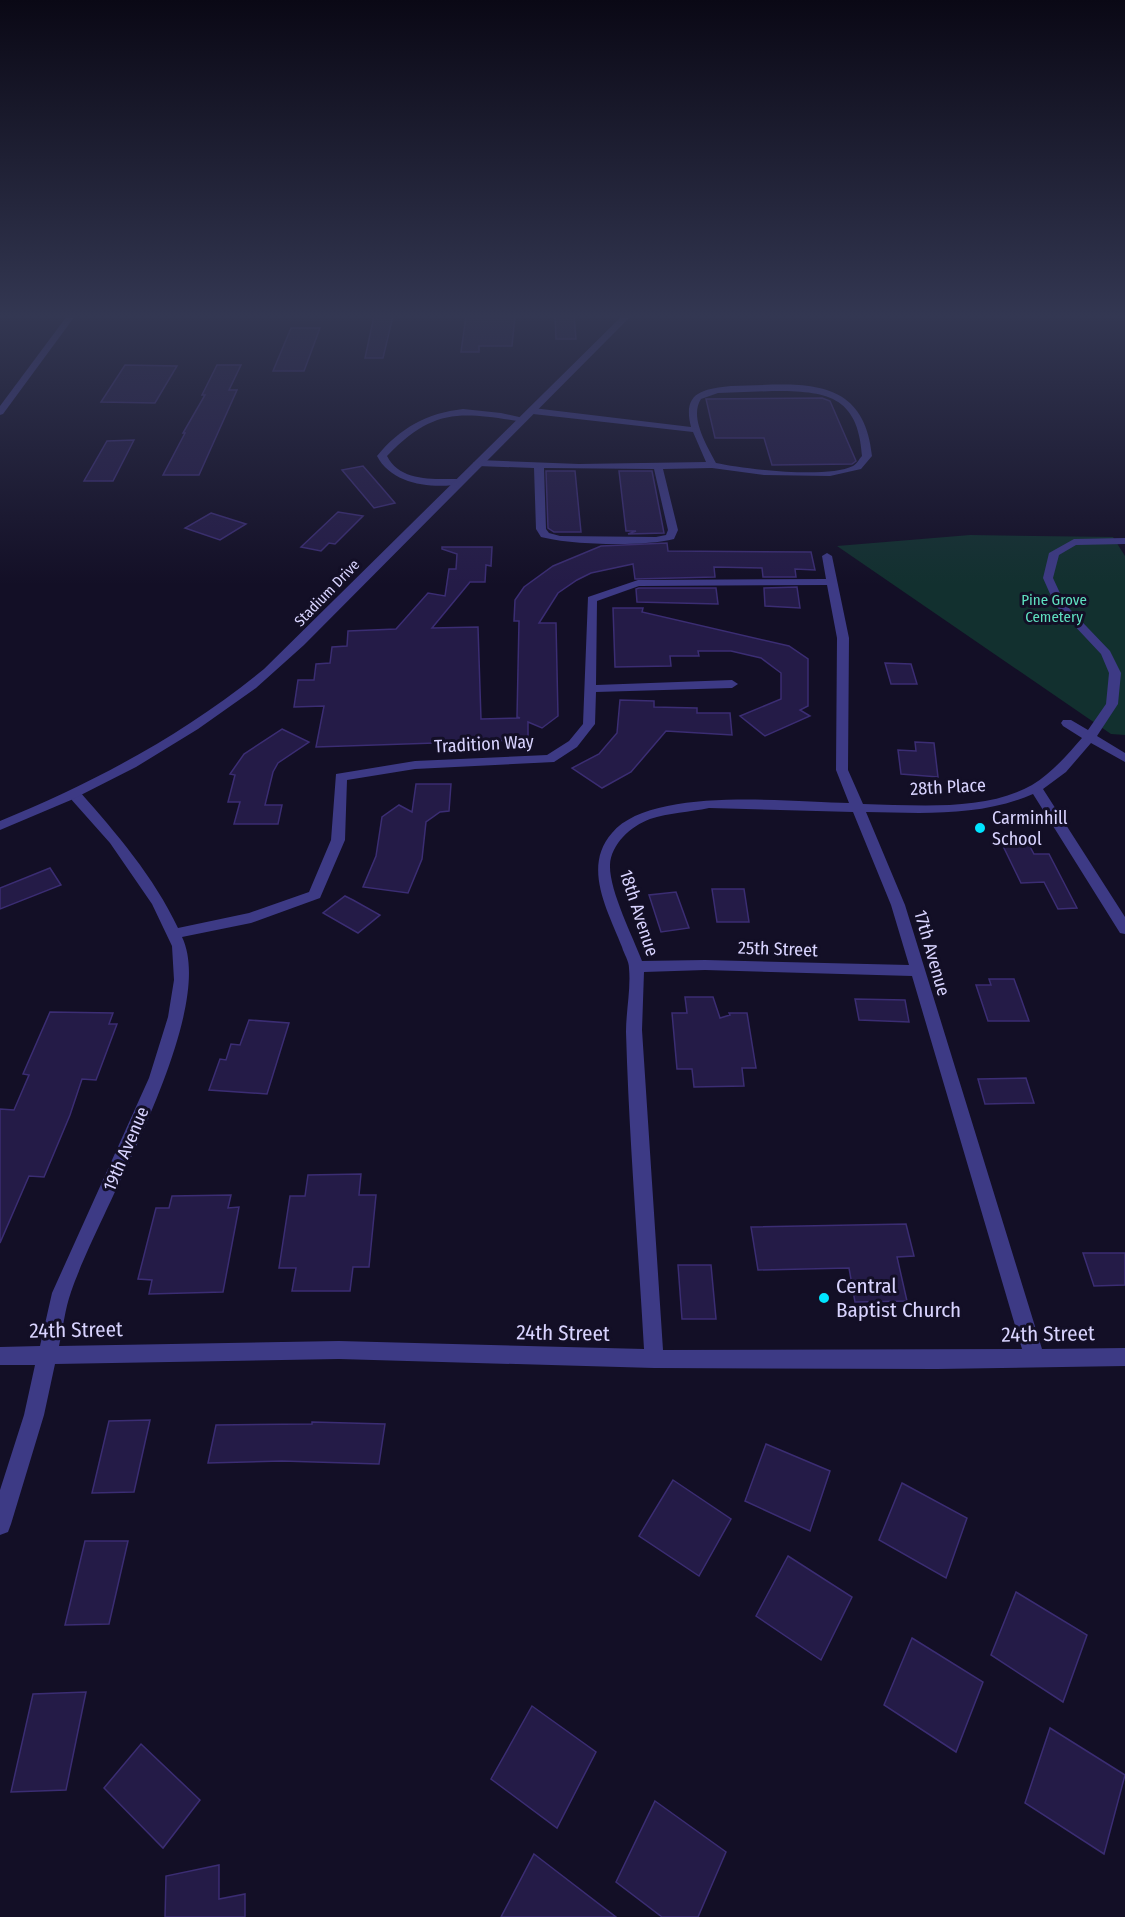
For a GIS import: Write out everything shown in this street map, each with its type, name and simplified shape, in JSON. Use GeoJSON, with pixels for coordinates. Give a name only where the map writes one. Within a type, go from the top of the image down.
{"type":"FeatureCollection","features":[{"type":"Feature","properties":{"kind":"street","name":"Stadium Drive"},"geometry":{"type":"LineString","coordinates":[[0,826],[75,795],[184,734],[252,685],[303,639],[538,405]]}},
{"type":"Feature","properties":{"kind":"street"},"geometry":{"type":"LineString","coordinates":[[695,405],[695,430],[712,465]]}},
{"type":"Feature","properties":{"kind":"street"},"geometry":{"type":"LineString","coordinates":[[478,463],[539,466],[712,465],[741,471],[832,472],[857,467],[867,456],[866,437],[848,405]]}},
{"type":"Feature","properties":{"kind":"street"},"geometry":{"type":"LineString","coordinates":[[459,482],[413,479],[400,475],[385,463],[382,456],[399,437],[434,416],[463,411],[524,419]]}},
{"type":"Feature","properties":{"kind":"street"},"geometry":{"type":"LineString","coordinates":[[533,411],[695,430]]}},
{"type":"Feature","properties":{"kind":"street"},"geometry":{"type":"LineString","coordinates":[[539,466],[541,529],[545,535],[560,539],[634,540],[657,540],[670,537],[673,530],[658,467]]}},
{"type":"Feature","properties":{"kind":"street","name":"28th Place"},"geometry":{"type":"LineString","coordinates":[[856,805],[912,808],[977,807],[1011,799],[1035,788],[1060,769],[1089,738],[1112,704],[1115,673],[1106,653],[1060,605],[1048,578],[1054,553],[1074,542],[1125,541]]}},
{"type":"Feature","properties":{"kind":"street","name":"17th Avenue"},"geometry":{"type":"LineString","coordinates":[[827,556],[843,638],[842,770],[897,905],[1007,1260],[1035,1359]]}},
{"type":"Feature","properties":{"kind":"street","name":"Tradition Way"},"geometry":{"type":"LineString","coordinates":[[174,934],[251,918],[315,895],[338,840],[341,777],[415,765],[550,759],[573,744],[589,724],[592,599],[638,583],[833,582]]}},
{"type":"Feature","properties":{"kind":"street"},"geometry":{"type":"LineString","coordinates":[[589,689],[732,684]]}},
{"type":"Feature","properties":{"kind":"street"},"geometry":{"type":"LineString","coordinates":[[1068,723],[1125,758]]}},
{"type":"Feature","properties":{"kind":"street"},"geometry":{"type":"LineString","coordinates":[[1035,788],[1125,929]]}},
{"type":"Feature","properties":{"kind":"street","name":"19th Avenue"},"geometry":{"type":"LineString","coordinates":[[0,1524],[34,1415],[61,1293],[157,1077],[176,1017],[182,980],[179,946],[159,903],[115,840],[75,795]]}},
{"type":"Feature","properties":{"kind":"street","name":"18th Avenue"},"geometry":{"type":"LineString","coordinates":[[654,1359],[634,1030],[637,967],[610,898],[603,866],[607,850],[616,836],[629,824],[647,815],[709,804],[856,805]]}},
{"type":"Feature","properties":{"kind":"street","name":"25th Street"},"geometry":{"type":"LineString","coordinates":[[637,967],[705,965],[853,971],[918,971]]}},
{"type":"Feature","properties":{"kind":"street","name":"24th Street"},"geometry":{"type":"LineString","coordinates":[[0,1356],[339,1350],[654,1359],[1125,1357]]}},
{"type":"Feature","properties":{"kind":"green space","name":"Pine Grove Cemetery"},"geometry":{"type":"Polygon","coordinates":[[[970,535],[1113,537],[1125,556],[1125,735],[1111,734],[837,546],[970,535]]]}},
{"type":"Feature","properties":{"kind":"building"},"geometry":{"type":"Polygon","coordinates":[[[199,405],[230,405],[199,475],[163,475],[185,433],[183,433],[199,405]]]}},
{"type":"Feature","properties":{"kind":"building"},"geometry":{"type":"Polygon","coordinates":[[[707,405],[832,405],[856,461],[852,464],[772,465],[764,438],[715,438],[707,405]]]}},
{"type":"Feature","properties":{"kind":"building"},"geometry":{"type":"Polygon","coordinates":[[[134,440],[113,481],[84,481],[107,441],[134,440]]]}},
{"type":"Feature","properties":{"kind":"building"},"geometry":{"type":"Polygon","coordinates":[[[363,466],[395,503],[374,508],[342,470],[363,466]]]}},
{"type":"Feature","properties":{"kind":"building"},"geometry":{"type":"Polygon","coordinates":[[[546,471],[575,471],[581,532],[554,532],[548,528],[546,471]]]}},
{"type":"Feature","properties":{"kind":"building"},"geometry":{"type":"Polygon","coordinates":[[[619,471],[652,471],[664,533],[628,534],[636,531],[626,531],[619,471]]]}},
{"type":"Feature","properties":{"kind":"building"},"geometry":{"type":"Polygon","coordinates":[[[338,512],[363,516],[335,544],[329,543],[321,551],[301,547],[338,512]]]}},
{"type":"Feature","properties":{"kind":"building"},"geometry":{"type":"Polygon","coordinates":[[[211,513],[246,524],[220,540],[185,528],[211,513]]]}},
{"type":"Feature","properties":{"kind":"building"},"geometry":{"type":"Polygon","coordinates":[[[667,543],[668,551],[811,552],[815,570],[795,569],[796,577],[763,577],[762,568],[714,567],[715,577],[635,579],[633,564],[591,573],[577,580],[558,593],[539,623],[556,623],[558,716],[542,728],[528,722],[528,740],[316,747],[324,706],[294,707],[298,680],[314,680],[316,664],[330,663],[332,647],[347,646],[348,631],[396,629],[428,593],[445,596],[449,569],[456,569],[457,554],[442,549],[442,547],[492,547],[491,566],[486,565],[485,582],[470,582],[432,628],[478,627],[481,719],[520,718],[517,717],[519,621],[514,621],[515,600],[524,587],[553,566],[601,546],[667,543]]]}},
{"type":"Feature","properties":{"kind":"building"},"geometry":{"type":"Polygon","coordinates":[[[797,587],[800,608],[765,606],[764,588],[797,587]]]}},
{"type":"Feature","properties":{"kind":"building"},"geometry":{"type":"Polygon","coordinates":[[[716,588],[718,604],[637,602],[636,589],[716,588]]]}},
{"type":"Feature","properties":{"kind":"building"},"geometry":{"type":"Polygon","coordinates":[[[613,608],[643,608],[642,612],[789,646],[808,659],[808,706],[800,710],[810,716],[765,736],[740,716],[781,699],[781,673],[761,658],[731,651],[698,651],[699,656],[670,656],[671,666],[615,667],[613,608]]]}},
{"type":"Feature","properties":{"kind":"building"},"geometry":{"type":"Polygon","coordinates":[[[885,663],[911,664],[917,684],[891,684],[885,663]]]}},
{"type":"Feature","properties":{"kind":"building"},"geometry":{"type":"Polygon","coordinates":[[[620,700],[654,701],[654,707],[697,708],[697,713],[730,713],[732,735],[666,731],[631,772],[602,788],[572,768],[599,754],[617,733],[620,700]]]}},
{"type":"Feature","properties":{"kind":"building"},"geometry":{"type":"Polygon","coordinates":[[[282,729],[309,742],[278,763],[273,772],[265,805],[282,805],[278,824],[234,824],[240,802],[228,802],[235,775],[230,774],[244,754],[282,729]]]}},
{"type":"Feature","properties":{"kind":"building"},"geometry":{"type":"Polygon","coordinates":[[[915,742],[934,743],[938,777],[901,774],[898,750],[916,751],[915,742]]]}},
{"type":"Feature","properties":{"kind":"building"},"geometry":{"type":"Polygon","coordinates":[[[416,784],[451,784],[449,811],[440,812],[426,822],[422,859],[408,893],[363,887],[376,856],[382,817],[399,805],[412,812],[416,784]]]}},
{"type":"Feature","properties":{"kind":"building"},"geometry":{"type":"Polygon","coordinates":[[[1028,843],[1034,854],[1049,854],[1077,908],[1058,909],[1044,882],[1021,883],[1002,844],[1028,843]]]}},
{"type":"Feature","properties":{"kind":"building"},"geometry":{"type":"Polygon","coordinates":[[[50,868],[61,885],[0,909],[0,888],[50,868]]]}},
{"type":"Feature","properties":{"kind":"building"},"geometry":{"type":"Polygon","coordinates":[[[712,889],[744,889],[749,922],[717,922],[712,889]]]}},
{"type":"Feature","properties":{"kind":"building"},"geometry":{"type":"Polygon","coordinates":[[[676,892],[689,928],[661,932],[649,895],[676,892]]]}},
{"type":"Feature","properties":{"kind":"building"},"geometry":{"type":"Polygon","coordinates":[[[345,896],[380,915],[358,933],[323,913],[345,896]]]}},
{"type":"Feature","properties":{"kind":"building"},"geometry":{"type":"Polygon","coordinates":[[[989,979],[1014,979],[1029,1021],[988,1021],[976,985],[991,985],[989,979]]]}},
{"type":"Feature","properties":{"kind":"building"},"geometry":{"type":"Polygon","coordinates":[[[685,997],[713,997],[720,1018],[730,1015],[729,1013],[747,1013],[756,1068],[742,1068],[744,1086],[694,1087],[692,1069],[677,1069],[672,1013],[687,1013],[685,997]]]}},
{"type":"Feature","properties":{"kind":"building"},"geometry":{"type":"Polygon","coordinates":[[[855,999],[905,1000],[909,1022],[859,1020],[855,999]]]}},
{"type":"Feature","properties":{"kind":"building"},"geometry":{"type":"Polygon","coordinates":[[[50,1012],[113,1013],[109,1024],[117,1024],[96,1080],[82,1079],[70,1115],[44,1177],[29,1176],[0,1243],[0,1109],[14,1110],[29,1075],[23,1074],[50,1012]]]}},
{"type":"Feature","properties":{"kind":"building"},"geometry":{"type":"Polygon","coordinates":[[[249,1020],[289,1023],[267,1094],[209,1090],[220,1059],[226,1060],[231,1044],[240,1045],[249,1020]]]}},
{"type":"Feature","properties":{"kind":"building"},"geometry":{"type":"Polygon","coordinates":[[[1026,1078],[1034,1103],[985,1104],[978,1079],[1026,1078]]]}},
{"type":"Feature","properties":{"kind":"building"},"geometry":{"type":"Polygon","coordinates":[[[361,1174],[359,1195],[376,1195],[369,1267],[353,1267],[350,1291],[292,1291],[296,1268],[279,1268],[290,1196],[305,1196],[308,1175],[361,1174]]]}},
{"type":"Feature","properties":{"kind":"building"},"geometry":{"type":"Polygon","coordinates":[[[231,1195],[228,1208],[239,1207],[223,1292],[149,1294],[152,1280],[138,1279],[156,1208],[169,1208],[172,1196],[231,1195]]]}},
{"type":"Feature","properties":{"kind":"building"},"geometry":{"type":"Polygon","coordinates":[[[906,1224],[914,1256],[897,1257],[907,1301],[855,1302],[849,1268],[758,1270],[751,1227],[906,1224]]]}},
{"type":"Feature","properties":{"kind":"building"},"geometry":{"type":"Polygon","coordinates":[[[1083,1253],[1125,1253],[1125,1285],[1094,1286],[1083,1253]]]}},
{"type":"Feature","properties":{"kind":"building"},"geometry":{"type":"Polygon","coordinates":[[[678,1265],[711,1265],[716,1319],[682,1319],[678,1265]]]}},
{"type":"Feature","properties":{"kind":"building"},"geometry":{"type":"Polygon","coordinates":[[[150,1420],[134,1492],[92,1493],[109,1421],[150,1420]]]}},
{"type":"Feature","properties":{"kind":"building"},"geometry":{"type":"Polygon","coordinates":[[[312,1422],[385,1424],[379,1464],[282,1461],[208,1463],[216,1425],[312,1424],[312,1422]]]}},
{"type":"Feature","properties":{"kind":"building"},"geometry":{"type":"Polygon","coordinates":[[[766,1444],[830,1471],[810,1531],[745,1501],[766,1444]]]}},
{"type":"Feature","properties":{"kind":"building"},"geometry":{"type":"Polygon","coordinates":[[[673,1480],[731,1519],[699,1576],[639,1536],[673,1480]]]}},
{"type":"Feature","properties":{"kind":"building"},"geometry":{"type":"Polygon","coordinates":[[[902,1483],[967,1518],[946,1578],[879,1540],[902,1483]]]}},
{"type":"Feature","properties":{"kind":"building"},"geometry":{"type":"Polygon","coordinates":[[[85,1541],[128,1541],[109,1624],[65,1625],[85,1541]]]}},
{"type":"Feature","properties":{"kind":"building"},"geometry":{"type":"Polygon","coordinates":[[[788,1556],[852,1597],[821,1660],[756,1616],[788,1556]]]}},
{"type":"Feature","properties":{"kind":"building"},"geometry":{"type":"Polygon","coordinates":[[[1016,1592],[1087,1635],[1063,1702],[991,1655],[1016,1592]]]}},
{"type":"Feature","properties":{"kind":"building"},"geometry":{"type":"Polygon","coordinates":[[[912,1638],[983,1682],[956,1752],[884,1705],[912,1638]]]}},
{"type":"Feature","properties":{"kind":"building"},"geometry":{"type":"Polygon","coordinates":[[[86,1692],[66,1790],[11,1792],[33,1694],[86,1692]]]}},
{"type":"Feature","properties":{"kind":"building"},"geometry":{"type":"Polygon","coordinates":[[[532,1706],[596,1752],[557,1828],[491,1779],[532,1706]]]}},
{"type":"Feature","properties":{"kind":"building"},"geometry":{"type":"Polygon","coordinates":[[[1050,1728],[1125,1775],[1104,1854],[1025,1803],[1050,1728]]]}},
{"type":"Feature","properties":{"kind":"building"},"geometry":{"type":"Polygon","coordinates":[[[141,1744],[200,1800],[163,1848],[104,1788],[141,1744]]]}},
{"type":"Feature","properties":{"kind":"building"},"geometry":{"type":"Polygon","coordinates":[[[655,1801],[726,1852],[698,1917],[662,1917],[616,1882],[655,1801]]]}},
{"type":"Feature","properties":{"kind":"building"},"geometry":{"type":"Polygon","coordinates":[[[534,1854],[616,1917],[501,1917],[534,1854]]]}},
{"type":"Feature","properties":{"kind":"building"},"geometry":{"type":"Polygon","coordinates":[[[219,1865],[219,1899],[245,1894],[245,1917],[165,1917],[166,1876],[219,1865]]]}},
{"type":"Feature","properties":{"kind":"place","name":"Carminhill School"},"geometry":{"type":"Point","coordinates":[980,828]}},
{"type":"Feature","properties":{"kind":"place","name":"Central Baptist Church"},"geometry":{"type":"Point","coordinates":[824,1298]}}]}
